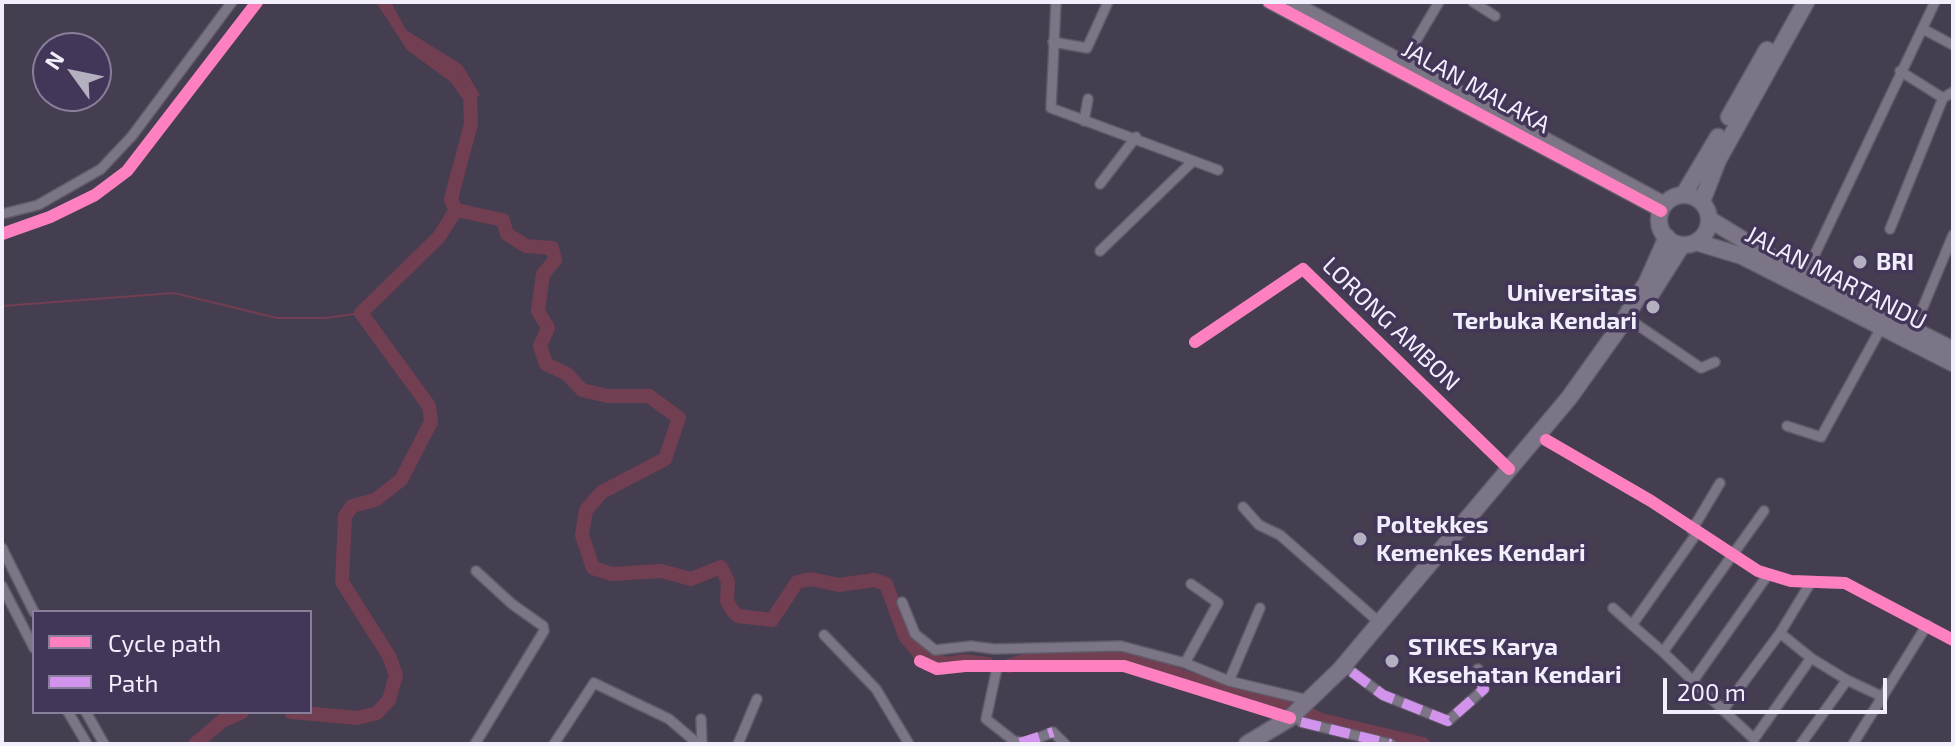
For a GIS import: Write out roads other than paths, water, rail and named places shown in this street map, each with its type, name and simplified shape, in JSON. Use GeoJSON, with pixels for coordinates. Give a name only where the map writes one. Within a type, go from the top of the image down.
{"type":"FeatureCollection","features":[{"type":"Feature","properties":{"kind":"highway"},"geometry":{"type":"LineString","coordinates":[[1681,241],[1660,225],[1663,207],[1684,194],[1796,2]]}},
{"type":"Feature","properties":{"kind":"highway"},"geometry":{"type":"LineString","coordinates":[[1247,744],[1270,737],[1352,672],[1509,469],[1588,380],[1640,293],[1681,241],[1708,228],[1709,219],[1702,201],[1718,160],[1806,2]]}},
{"type":"Feature","properties":{"kind":"highway"},"geometry":{"type":"LineString","coordinates":[[1684,194],[1702,201]]}},
{"type":"Feature","properties":{"kind":"highway","name":"JALAN MARTANDU"},"geometry":{"type":"LineString","coordinates":[[1709,219],[1805,275],[1953,350]]}},
{"type":"Feature","properties":{"kind":"highway"},"geometry":{"type":"LineString","coordinates":[[1314,704],[1380,623],[1546,440],[1633,322],[1681,241]]}},
{"type":"Feature","properties":{"kind":"highway","name":"JALAN MARTANDU"},"geometry":{"type":"LineString","coordinates":[[1681,241],[1742,256],[1953,363]]}},
{"type":"Feature","properties":{"kind":"street"},"geometry":{"type":"LineString","coordinates":[[2,214],[38,205],[101,169],[132,136],[232,2]]}},
{"type":"Feature","properties":{"kind":"street"},"geometry":{"type":"LineString","coordinates":[[2,234],[50,217],[84,200],[127,171],[257,2]]}},
{"type":"Feature","properties":{"kind":"street"},"geometry":{"type":"LineString","coordinates":[[1056,2],[1049,105],[1057,112],[1136,137],[1218,170]]}},
{"type":"Feature","properties":{"kind":"street"},"geometry":{"type":"LineString","coordinates":[[1053,42],[1083,48],[1092,45],[1108,2]]}},
{"type":"Feature","properties":{"kind":"street","name":"JALAN MALAKA"},"geometry":{"type":"LineString","coordinates":[[1269,2],[1663,207]]}},
{"type":"Feature","properties":{"kind":"street","name":"JALAN MALAKA"},"geometry":{"type":"LineString","coordinates":[[1293,2],[1663,207]]}},
{"type":"Feature","properties":{"kind":"street"},"geometry":{"type":"LineString","coordinates":[[1404,61],[1439,2]]}},
{"type":"Feature","properties":{"kind":"street"},"geometry":{"type":"LineString","coordinates":[[1473,2],[1495,16]]}},
{"type":"Feature","properties":{"kind":"street"},"geometry":{"type":"LineString","coordinates":[[1805,275],[1935,2]]}},
{"type":"Feature","properties":{"kind":"street"},"geometry":{"type":"LineString","coordinates":[[1923,29],[1953,45]]}},
{"type":"Feature","properties":{"kind":"street"},"geometry":{"type":"LineString","coordinates":[[1900,71],[1943,98]]}},
{"type":"Feature","properties":{"kind":"street"},"geometry":{"type":"LineString","coordinates":[[1890,229],[1943,98],[1953,92]]}},
{"type":"Feature","properties":{"kind":"street"},"geometry":{"type":"LineString","coordinates":[[1084,121],[1088,99]]}},
{"type":"Feature","properties":{"kind":"street"},"geometry":{"type":"LineString","coordinates":[[1100,184],[1136,137]]}},
{"type":"Feature","properties":{"kind":"street"},"geometry":{"type":"LineString","coordinates":[[1100,251],[1192,162]]}},
{"type":"Feature","properties":{"kind":"street"},"geometry":{"type":"LineString","coordinates":[[1913,331],[1953,235]]}},
{"type":"Feature","properties":{"kind":"street","name":"LORONG AMBON"},"geometry":{"type":"LineString","coordinates":[[1195,342],[1303,269],[1509,469]]}},
{"type":"Feature","properties":{"kind":"street"},"geometry":{"type":"LineString","coordinates":[[1633,322],[1701,368],[1715,362]]}},
{"type":"Feature","properties":{"kind":"street"},"geometry":{"type":"LineString","coordinates":[[1787,426],[1821,437],[1881,328]]}},
{"type":"Feature","properties":{"kind":"street"},"geometry":{"type":"LineString","coordinates":[[1546,440],[1767,576],[1855,587],[1953,640]]}},
{"type":"Feature","properties":{"kind":"street"},"geometry":{"type":"LineString","coordinates":[[1632,625],[1695,532],[1720,483]]}},
{"type":"Feature","properties":{"kind":"street"},"geometry":{"type":"LineString","coordinates":[[1243,507],[1259,525],[1280,535],[1380,623]]}},
{"type":"Feature","properties":{"kind":"street"},"geometry":{"type":"LineString","coordinates":[[1663,652],[1764,511]]}},
{"type":"Feature","properties":{"kind":"street"},"geometry":{"type":"LineString","coordinates":[[2,548],[33,610]]}},
{"type":"Feature","properties":{"kind":"street"},"geometry":{"type":"LineString","coordinates":[[475,744],[544,631],[541,624],[505,599],[476,571]]}},
{"type":"Feature","properties":{"kind":"street"},"geometry":{"type":"LineString","coordinates":[[1693,681],[1767,576]]}},
{"type":"Feature","properties":{"kind":"street"},"geometry":{"type":"LineString","coordinates":[[1723,710],[1780,633],[1811,582]]}},
{"type":"Feature","properties":{"kind":"street"},"geometry":{"type":"LineString","coordinates":[[1185,663],[1218,603],[1191,584]]}},
{"type":"Feature","properties":{"kind":"street"},"geometry":{"type":"LineString","coordinates":[[2,586],[32,644]]}},
{"type":"Feature","properties":{"kind":"street"},"geometry":{"type":"LineString","coordinates":[[902,602],[915,634],[935,650],[971,646],[994,649],[1121,646],[1185,663],[1229,681],[1314,704]]}},
{"type":"Feature","properties":{"kind":"street"},"geometry":{"type":"LineString","coordinates":[[1229,681],[1260,608]]}},
{"type":"Feature","properties":{"kind":"street"},"geometry":{"type":"LineString","coordinates":[[1613,608],[1758,741],[1811,658]]}},
{"type":"Feature","properties":{"kind":"street"},"geometry":{"type":"LineString","coordinates":[[1853,744],[1927,625]]}},
{"type":"Feature","properties":{"kind":"street"},"geometry":{"type":"LineString","coordinates":[[1780,633],[1811,658],[1883,697]]}},
{"type":"Feature","properties":{"kind":"street"},"geometry":{"type":"LineString","coordinates":[[824,635],[876,689],[909,744]]}},
{"type":"Feature","properties":{"kind":"street"},"geometry":{"type":"LineString","coordinates":[[920,661],[937,669],[965,666],[1124,666],[1391,744]]}},
{"type":"Feature","properties":{"kind":"street"},"geometry":{"type":"LineString","coordinates":[[997,668],[986,719],[1014,741],[1026,743],[1053,732],[1065,744]]}},
{"type":"Feature","properties":{"kind":"street"},"geometry":{"type":"LineString","coordinates":[[1352,672],[1383,695],[1448,721],[1484,689],[1478,669]]}},
{"type":"Feature","properties":{"kind":"street"},"geometry":{"type":"LineString","coordinates":[[1801,744],[1847,680]]}},
{"type":"Feature","properties":{"kind":"street"},"geometry":{"type":"LineString","coordinates":[[554,744],[594,683],[669,719],[700,744]]}},
{"type":"Feature","properties":{"kind":"street"},"geometry":{"type":"LineString","coordinates":[[738,744],[757,699]]}},
{"type":"Feature","properties":{"kind":"street"},"geometry":{"type":"LineString","coordinates":[[69,714],[87,744]]}},
{"type":"Feature","properties":{"kind":"street"},"geometry":{"type":"LineString","coordinates":[[87,714],[104,744]]}},
{"type":"Feature","properties":{"kind":"street"},"geometry":{"type":"LineString","coordinates":[[700,744],[701,719]]}},
{"type":"Feature","properties":{"kind":"waterway"},"geometry":{"type":"LineString","coordinates":[[312,714],[357,718],[377,713],[389,700],[396,675],[389,656],[342,582],[345,516],[352,506],[375,500],[401,480],[431,422],[429,406],[361,313],[439,237],[456,210],[451,200],[471,124],[470,96],[464,84]]}},
{"type":"Feature","properties":{"kind":"waterway"},"geometry":{"type":"LineString","coordinates":[[456,210],[503,220],[507,234],[526,246],[552,248],[555,260],[543,274],[538,311],[548,328],[540,346],[546,364],[567,374],[582,390],[607,396],[649,396],[679,418],[665,459],[602,492],[586,510],[582,535],[593,568],[612,574],[661,571],[691,579],[721,567],[728,582],[727,601],[732,610],[738,616],[772,620],[797,582],[811,579],[839,585],[874,580],[886,584],[905,636],[919,653],[946,664],[965,661],[987,664]]}},
{"type":"Feature","properties":{"kind":"waterway"},"geometry":{"type":"LineString","coordinates":[[2,306],[174,293],[277,318],[326,318],[361,313]]}},
{"type":"Feature","properties":{"kind":"waterway"},"geometry":{"type":"LineString","coordinates":[[1008,666],[1027,660],[1083,655],[1124,656],[1224,691],[1280,701],[1321,720],[1423,744]]}},
{"type":"Feature","properties":{"kind":"waterway"},"geometry":{"type":"LineString","coordinates":[[195,744],[222,721],[238,714]]}},
{"type":"Feature","properties":{"kind":"place","name":"BRI"},"geometry":{"type":"Point","coordinates":[1860,262]}},
{"type":"Feature","properties":{"kind":"place","name":"Universitas Terbuka Kendari"},"geometry":{"type":"Point","coordinates":[1653,307]}},
{"type":"Feature","properties":{"kind":"place","name":"Poltekkes Kemenkes Kendari"},"geometry":{"type":"Point","coordinates":[1360,539]}},
{"type":"Feature","properties":{"kind":"place","name":"STIKES Karya Kesehatan Kendari"},"geometry":{"type":"Point","coordinates":[1392,661]}}]}
